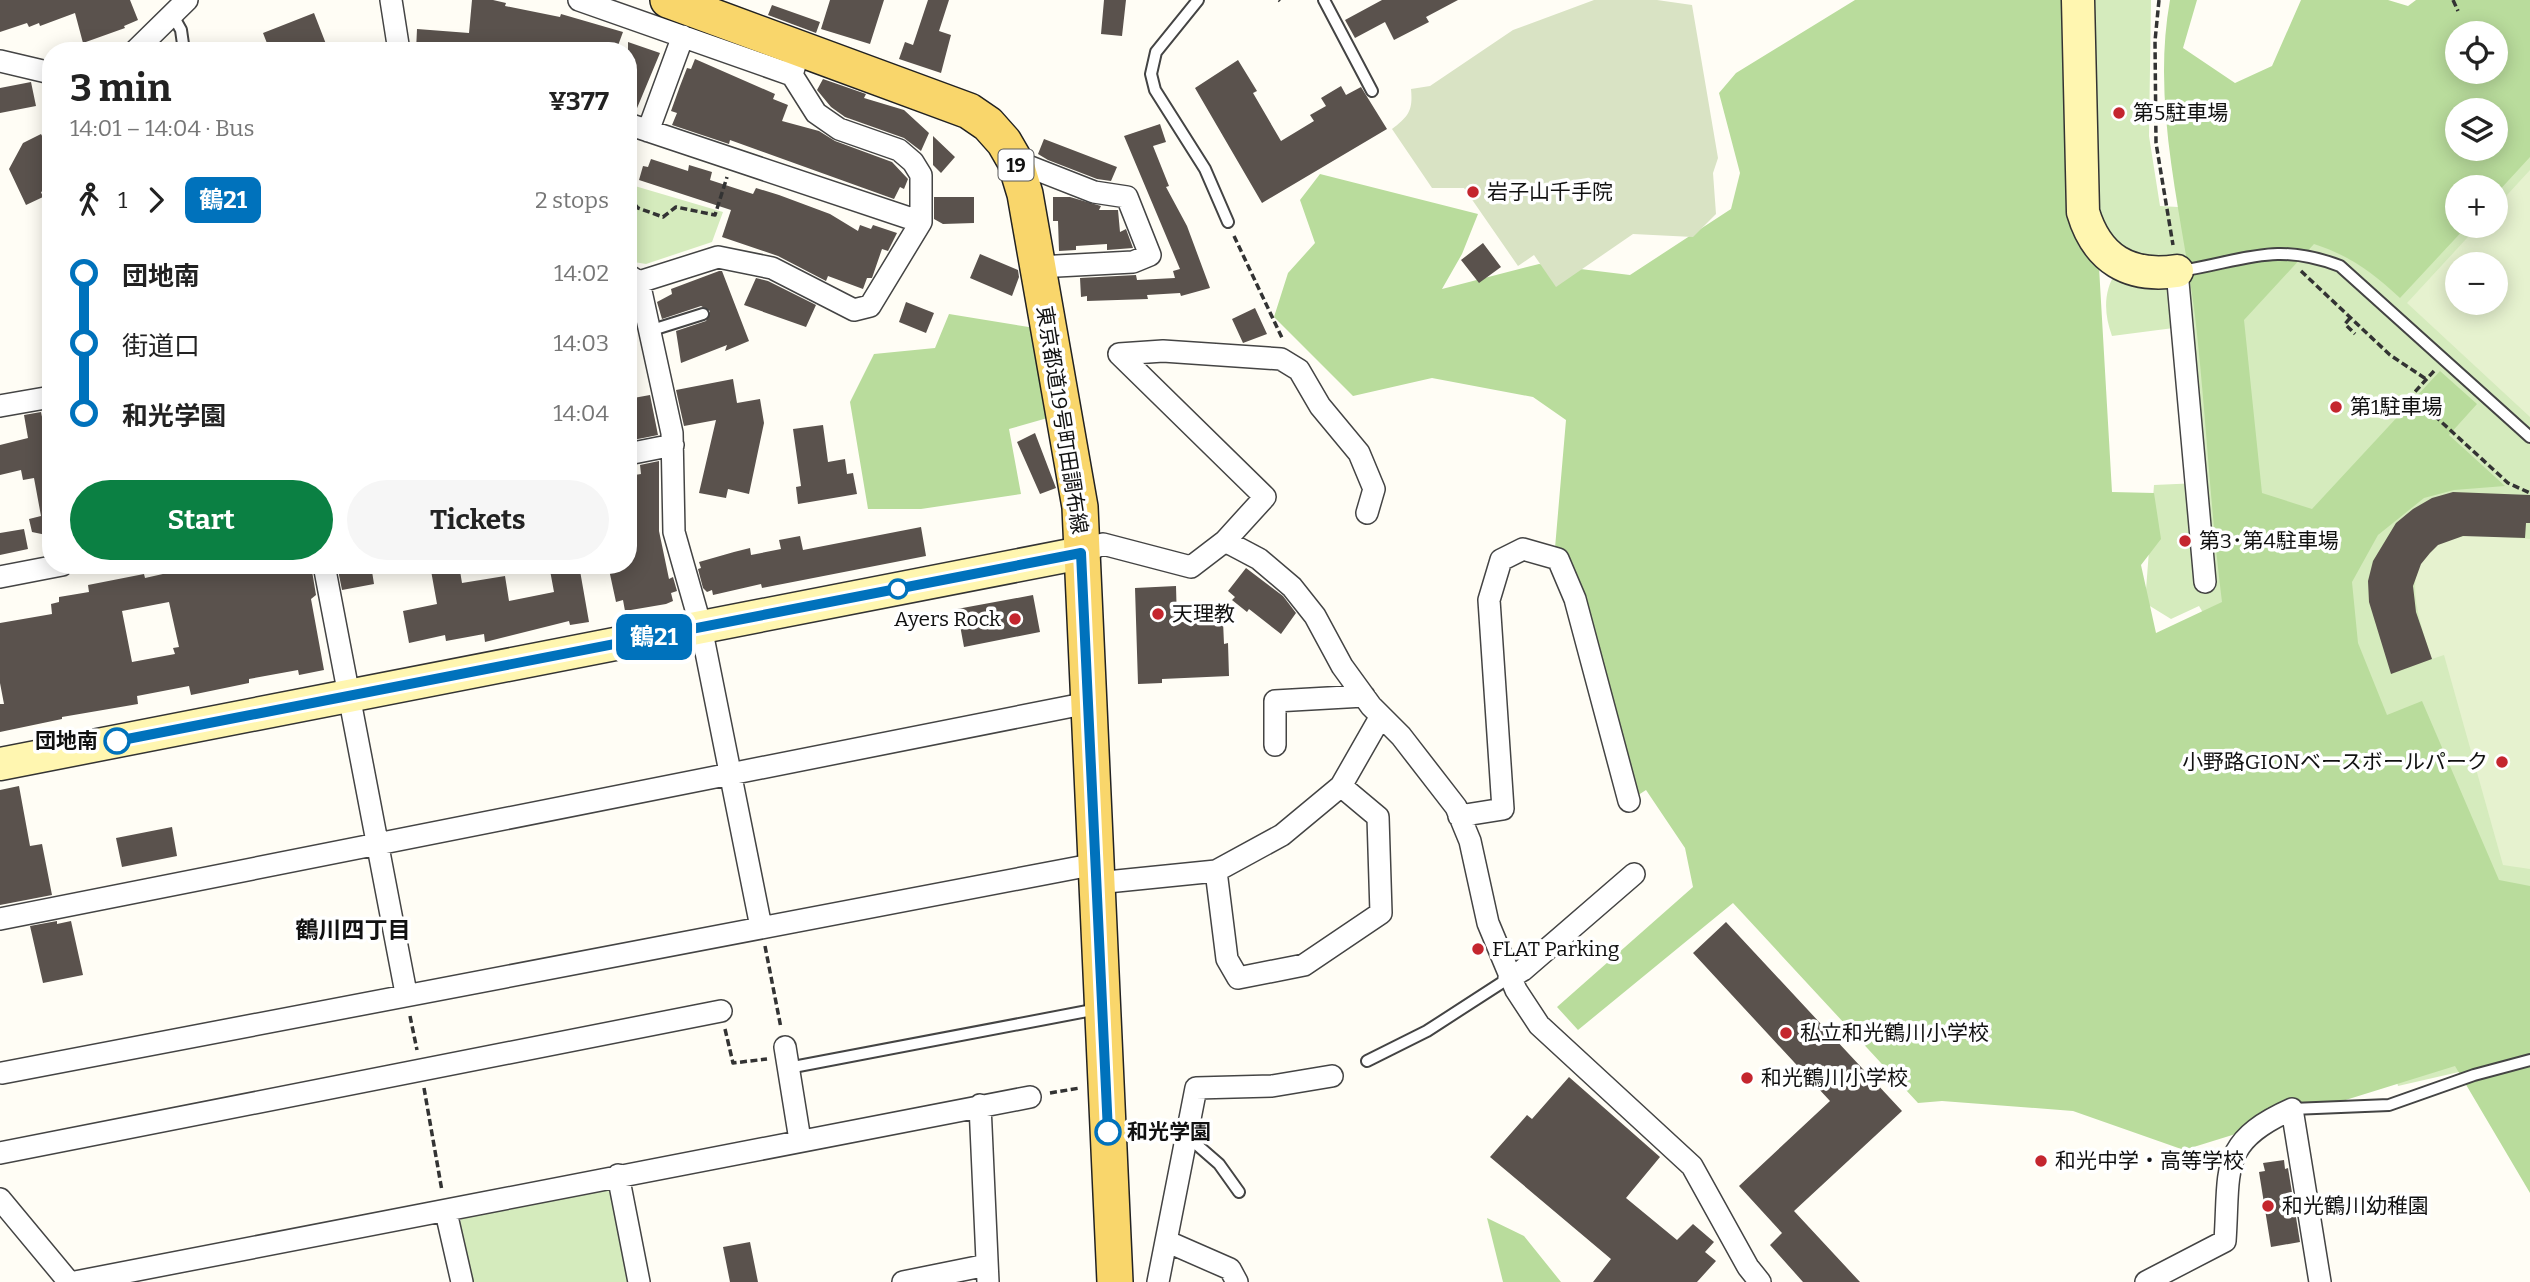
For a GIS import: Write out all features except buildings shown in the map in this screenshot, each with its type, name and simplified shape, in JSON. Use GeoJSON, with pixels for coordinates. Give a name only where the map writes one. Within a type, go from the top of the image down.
{"type":"FeatureCollection","features":[{"type":"Feature","properties":{"kind":"main road","name":"東京都道19号町田調布線"},"geometry":{"type":"LineString","coordinates":[[668,0],[796,61],[969,110],[988,124],[1015,160],[1038,267],[1080,507],[1115,1282]]}},
{"type":"Feature","properties":{"kind":"street"},"geometry":{"type":"LineString","coordinates":[[391,0],[398,42]]}},
{"type":"Feature","properties":{"kind":"street"},"geometry":{"type":"LineString","coordinates":[[579,0],[683,36],[796,61],[816,113],[839,130],[899,150],[914,162],[921,175],[921,222],[870,306],[854,310],[772,268],[718,257],[637,289]]}},
{"type":"Feature","properties":{"kind":"street"},"geometry":{"type":"LineString","coordinates":[[2078,0],[2083,212],[2094,241],[2123,265],[2158,274],[2177,271],[2205,582]]}},
{"type":"Feature","properties":{"kind":"street"},"geometry":{"type":"LineString","coordinates":[[144,42],[180,7]]}},
{"type":"Feature","properties":{"kind":"street"},"geometry":{"type":"LineString","coordinates":[[683,36],[638,127],[921,222]]}},
{"type":"Feature","properties":{"kind":"street"},"geometry":{"type":"LineString","coordinates":[[0,61],[42,71]]}},
{"type":"Feature","properties":{"kind":"street"},"geometry":{"type":"LineString","coordinates":[[1015,160],[1094,192],[1127,197],[1150,255],[1133,262],[1038,267]]}},
{"type":"Feature","properties":{"kind":"street"},"geometry":{"type":"LineString","coordinates":[[637,298],[649,331],[673,445],[674,532],[701,627],[761,927]]}},
{"type":"Feature","properties":{"kind":"street"},"geometry":{"type":"LineString","coordinates":[[0,764],[1081,553],[1103,544],[1191,567],[1224,541],[1265,497],[1119,354],[1163,351],[1281,359],[1296,367],[1320,406],[1359,453],[1374,489],[1367,513]]}},
{"type":"Feature","properties":{"kind":"street"},"geometry":{"type":"LineString","coordinates":[[0,406],[42,399]]}},
{"type":"Feature","properties":{"kind":"street"},"geometry":{"type":"LineString","coordinates":[[637,452],[673,445]]}},
{"type":"Feature","properties":{"kind":"street"},"geometry":{"type":"LineString","coordinates":[[1224,541],[1259,559],[1292,587],[1315,616],[1342,666],[1364,696],[1426,768],[1460,816],[1470,841],[1488,923],[1509,978],[1539,1025],[1692,1166],[1748,1267],[1760,1282]]}},
{"type":"Feature","properties":{"kind":"street"},"geometry":{"type":"LineString","coordinates":[[1460,816],[1503,809],[1489,600],[1501,560],[1523,549],[1558,559],[1575,599],[1629,801]]}},
{"type":"Feature","properties":{"kind":"street"},"geometry":{"type":"LineString","coordinates":[[0,577],[42,569]]}},
{"type":"Feature","properties":{"kind":"street"},"geometry":{"type":"LineString","coordinates":[[326,574],[406,993]]}},
{"type":"Feature","properties":{"kind":"street"},"geometry":{"type":"LineString","coordinates":[[1275,745],[1275,701],[1364,696]]}},
{"type":"Feature","properties":{"kind":"street"},"geometry":{"type":"LineString","coordinates":[[0,919],[1088,704]]}},
{"type":"Feature","properties":{"kind":"street"},"geometry":{"type":"LineString","coordinates":[[1,1071],[761,927],[1096,873],[1216,871],[1282,835],[1342,786],[1381,716]]}},
{"type":"Feature","properties":{"kind":"street"},"geometry":{"type":"LineString","coordinates":[[1216,871],[1227,959],[1238,978],[1304,965],[1381,913],[1378,817],[1342,786]]}},
{"type":"Feature","properties":{"kind":"street"},"geometry":{"type":"LineString","coordinates":[[1509,978],[1523,970],[1634,873]]}},
{"type":"Feature","properties":{"kind":"street"},"geometry":{"type":"LineString","coordinates":[[0,1153],[721,1012]]}},
{"type":"Feature","properties":{"kind":"street"},"geometry":{"type":"LineString","coordinates":[[786,1057],[800,1140]]}},
{"type":"Feature","properties":{"kind":"street"},"geometry":{"type":"LineString","coordinates":[[1158,1282],[1196,1088],[1272,1086],[1332,1076]]}},
{"type":"Feature","properties":{"kind":"street"},"geometry":{"type":"LineString","coordinates":[[75,1282],[1030,1097]]}},
{"type":"Feature","properties":{"kind":"street"},"geometry":{"type":"LineString","coordinates":[[903,1282],[988,1273],[980,1105]]}},
{"type":"Feature","properties":{"kind":"street"},"geometry":{"type":"LineString","coordinates":[[2146,1282],[2225,1241],[2231,1157],[2246,1135],[2267,1120],[2292,1109],[2320,1282]]}},
{"type":"Feature","properties":{"kind":"street"},"geometry":{"type":"LineString","coordinates":[[618,1175],[639,1282]]}},
{"type":"Feature","properties":{"kind":"street"},"geometry":{"type":"LineString","coordinates":[[0,1199],[69,1282]]}},
{"type":"Feature","properties":{"kind":"street"},"geometry":{"type":"LineString","coordinates":[[446,1212],[462,1282]]}},
{"type":"Feature","properties":{"kind":"street"},"geometry":{"type":"LineString","coordinates":[[1166,1241],[1230,1269],[1237,1282]]}},
{"type":"Feature","properties":{"kind":"lane"},"geometry":{"type":"LineString","coordinates":[[1198,0],[1156,52],[1152,74],[1155,90],[1205,169],[1227,222]]}},
{"type":"Feature","properties":{"kind":"lane"},"geometry":{"type":"LineString","coordinates":[[1324,0],[1372,91]]}},
{"type":"Feature","properties":{"kind":"lane"},"geometry":{"type":"LineString","coordinates":[[180,7],[183,42]]}},
{"type":"Feature","properties":{"kind":"lane"},"geometry":{"type":"LineString","coordinates":[[2177,271],[2263,254],[2289,252],[2314,256],[2340,266],[2530,437]]}},
{"type":"Feature","properties":{"kind":"lane"},"geometry":{"type":"LineString","coordinates":[[649,331],[703,314]]}},
{"type":"Feature","properties":{"kind":"lane"},"geometry":{"type":"LineString","coordinates":[[1367,1061],[1427,1031],[1509,978]]}},
{"type":"Feature","properties":{"kind":"lane"},"geometry":{"type":"LineString","coordinates":[[786,1057],[1102,1008]]}},
{"type":"Feature","properties":{"kind":"lane"},"geometry":{"type":"LineString","coordinates":[[2292,1109],[2389,1105],[2530,1060]]}},
{"type":"Feature","properties":{"kind":"lane"},"geometry":{"type":"LineString","coordinates":[[1188,1137],[1219,1164],[1239,1192]]}},
{"type":"Feature","properties":{"kind":"path"},"geometry":{"type":"LineString","coordinates":[[2159,0],[2155,41],[2156,143],[2177,271]]}},
{"type":"Feature","properties":{"kind":"path"},"geometry":{"type":"LineString","coordinates":[[2453,0],[2458,11]]}},
{"type":"Feature","properties":{"kind":"path"},"geometry":{"type":"LineString","coordinates":[[637,207],[663,216],[676,208],[715,215],[732,159]]}},
{"type":"Feature","properties":{"kind":"path"},"geometry":{"type":"LineString","coordinates":[[1227,222],[1296,367]]}},
{"type":"Feature","properties":{"kind":"path"},"geometry":{"type":"LineString","coordinates":[[2297,267],[2390,355],[2426,379]]}},
{"type":"Feature","properties":{"kind":"path"},"geometry":{"type":"LineString","coordinates":[[2350,318],[2345,324],[2355,334]]}},
{"type":"Feature","properties":{"kind":"path"},"geometry":{"type":"LineString","coordinates":[[2445,359],[2412,395],[2508,483],[2530,493]]}},
{"type":"Feature","properties":{"kind":"path"},"geometry":{"type":"LineString","coordinates":[[721,1012],[733,1063],[786,1057],[761,927]]}},
{"type":"Feature","properties":{"kind":"path"},"geometry":{"type":"LineString","coordinates":[[406,993],[446,1212]]}},
{"type":"Feature","properties":{"kind":"path"},"geometry":{"type":"LineString","coordinates":[[1030,1097],[1084,1088]]}},
{"type":"Feature","properties":{"kind":"green space"},"geometry":{"type":"Polygon","coordinates":[[[1594,0],[1657,0],[1692,5],[1718,158],[1713,173],[1716,214],[1693,237],[1633,234],[1556,287],[1534,255],[1518,266],[1464,188],[1432,188],[1392,129],[1409,112],[1411,89],[1430,86],[1513,30],[1594,0]]]}},
{"type":"Feature","properties":{"kind":"green space"},"geometry":{"type":"Polygon","coordinates":[[[1855,0],[2064,0],[2070,211],[2079,247],[2099,267],[2112,492],[2154,493],[2161,539],[2141,565],[2156,633],[2222,602],[2195,316],[2166,119],[2165,40],[2170,0],[2197,0],[2183,48],[2235,83],[2272,66],[2301,0],[2388,0],[2408,6],[2416,0],[2530,0],[2530,157],[2508,181],[2508,175],[2445,175],[2445,238],[2456,238],[2400,298],[2360,266],[2314,244],[2244,320],[2262,493],[2312,509],[2440,371],[2477,404],[2449,435],[2505,486],[2454,490],[2424,498],[2378,535],[2352,582],[2358,643],[2387,715],[2422,701],[2499,880],[2530,886],[2530,1193],[2455,1066],[2184,1150],[2073,1111],[1942,1101],[1918,1103],[1733,903],[1578,1030],[1557,1007],[1693,887],[1685,848],[1646,790],[1629,801],[1555,548],[1566,420],[1533,397],[1432,378],[1353,396],[1274,317],[1288,273],[1315,243],[1300,200],[1320,174],[1478,214],[1462,254],[1442,289],[1539,264],[1630,275],[1731,209],[1740,173],[1719,93],[1736,73],[1855,0]]]}},
{"type":"Feature","properties":{"kind":"green space"},"geometry":{"type":"Polygon","coordinates":[[[2069,0],[2151,0],[2149,136],[2160,206],[2231,210],[2440,73],[2445,75],[2445,84],[2473,84],[2530,103],[2530,1047],[2472,1069],[2398,1086],[2385,1037],[2239,674],[2199,606],[2171,619],[2145,603],[2154,485],[2199,483],[2189,326],[2112,336],[2106,303],[2116,272],[2104,263],[2069,0]]]}},
{"type":"Feature","properties":{"kind":"green space"},"geometry":{"type":"Polygon","coordinates":[[[2530,170],[2530,417],[2407,303],[2445,262],[2445,315],[2508,315],[2508,252],[2454,252],[2467,238],[2508,238],[2508,194],[2530,170]]]}},
{"type":"Feature","properties":{"kind":"green space"},"geometry":{"type":"Polygon","coordinates":[[[637,187],[723,212],[712,242],[646,264],[637,262],[637,187]]]}},
{"type":"Feature","properties":{"kind":"green space"},"geometry":{"type":"Polygon","coordinates":[[[949,314],[1035,328],[1051,417],[1009,429],[1021,494],[921,509],[868,509],[850,402],[874,354],[935,348],[949,314]]]}},
{"type":"Feature","properties":{"kind":"green space","name":"小野路GIONベースボールパーク"},"geometry":{"type":"Polygon","coordinates":[[[2474,535],[2530,539],[2530,869],[2503,865],[2444,655],[2432,659],[2419,618],[2416,580],[2420,563],[2430,550],[2448,540],[2474,535]]]}},
{"type":"Feature","properties":{"kind":"green space"},"geometry":{"type":"Polygon","coordinates":[[[608,1188],[617,1193],[634,1282],[471,1282],[460,1222],[464,1212],[608,1188]]]}},
{"type":"Feature","properties":{"kind":"green space"},"geometry":{"type":"Polygon","coordinates":[[[1487,1218],[1524,1236],[1561,1282],[1503,1282],[1487,1218]]]}},
{"type":"Feature","properties":{"kind":"bus line","name":"鶴21"},"geometry":{"type":"LineString","coordinates":[[117,741],[1081,553],[1108,1132]]}},
{"type":"Feature","properties":{"kind":"place","name":"第5駐車場"},"geometry":{"type":"Point","coordinates":[2119,113]}},
{"type":"Feature","properties":{"kind":"place","name":"岩子山千手院"},"geometry":{"type":"Point","coordinates":[1473,192]}},
{"type":"Feature","properties":{"kind":"place","name":"第1駐車場"},"geometry":{"type":"Point","coordinates":[2336,407]}},
{"type":"Feature","properties":{"kind":"place","name":"第3･第4駐車場"},"geometry":{"type":"Point","coordinates":[2185,541]}},
{"type":"Feature","properties":{"kind":"place","name":"天理教"},"geometry":{"type":"Point","coordinates":[1158,614]}},
{"type":"Feature","properties":{"kind":"place","name":"Ayers Rock"},"geometry":{"type":"Point","coordinates":[1015,619]}},
{"type":"Feature","properties":{"kind":"place","name":"団地南"},"geometry":{"type":"Point","coordinates":[117,741]}},
{"type":"Feature","properties":{"kind":"place","name":"小野路GIONベースボールパーク"},"geometry":{"type":"Point","coordinates":[2502,762]}},
{"type":"Feature","properties":{"kind":"place","name":"FLAT Parking"},"geometry":{"type":"Point","coordinates":[1478,949]}},
{"type":"Feature","properties":{"kind":"place","name":"私立和光鶴川小学校"},"geometry":{"type":"Point","coordinates":[1786,1033]}},
{"type":"Feature","properties":{"kind":"place","name":"和光鶴川小学校"},"geometry":{"type":"Point","coordinates":[1747,1078]}},
{"type":"Feature","properties":{"kind":"place","name":"和光学園"},"geometry":{"type":"Point","coordinates":[1108,1132]}},
{"type":"Feature","properties":{"kind":"place","name":"和光中学・高等学校"},"geometry":{"type":"Point","coordinates":[2041,1161]}},
{"type":"Feature","properties":{"kind":"place","name":"和光鶴川幼稚園"},"geometry":{"type":"Point","coordinates":[2268,1206]}},
{"type":"Feature","properties":{"kind":"district","name":"鶴川四丁目"},"geometry":{"type":"Point","coordinates":[353,930]}}]}
